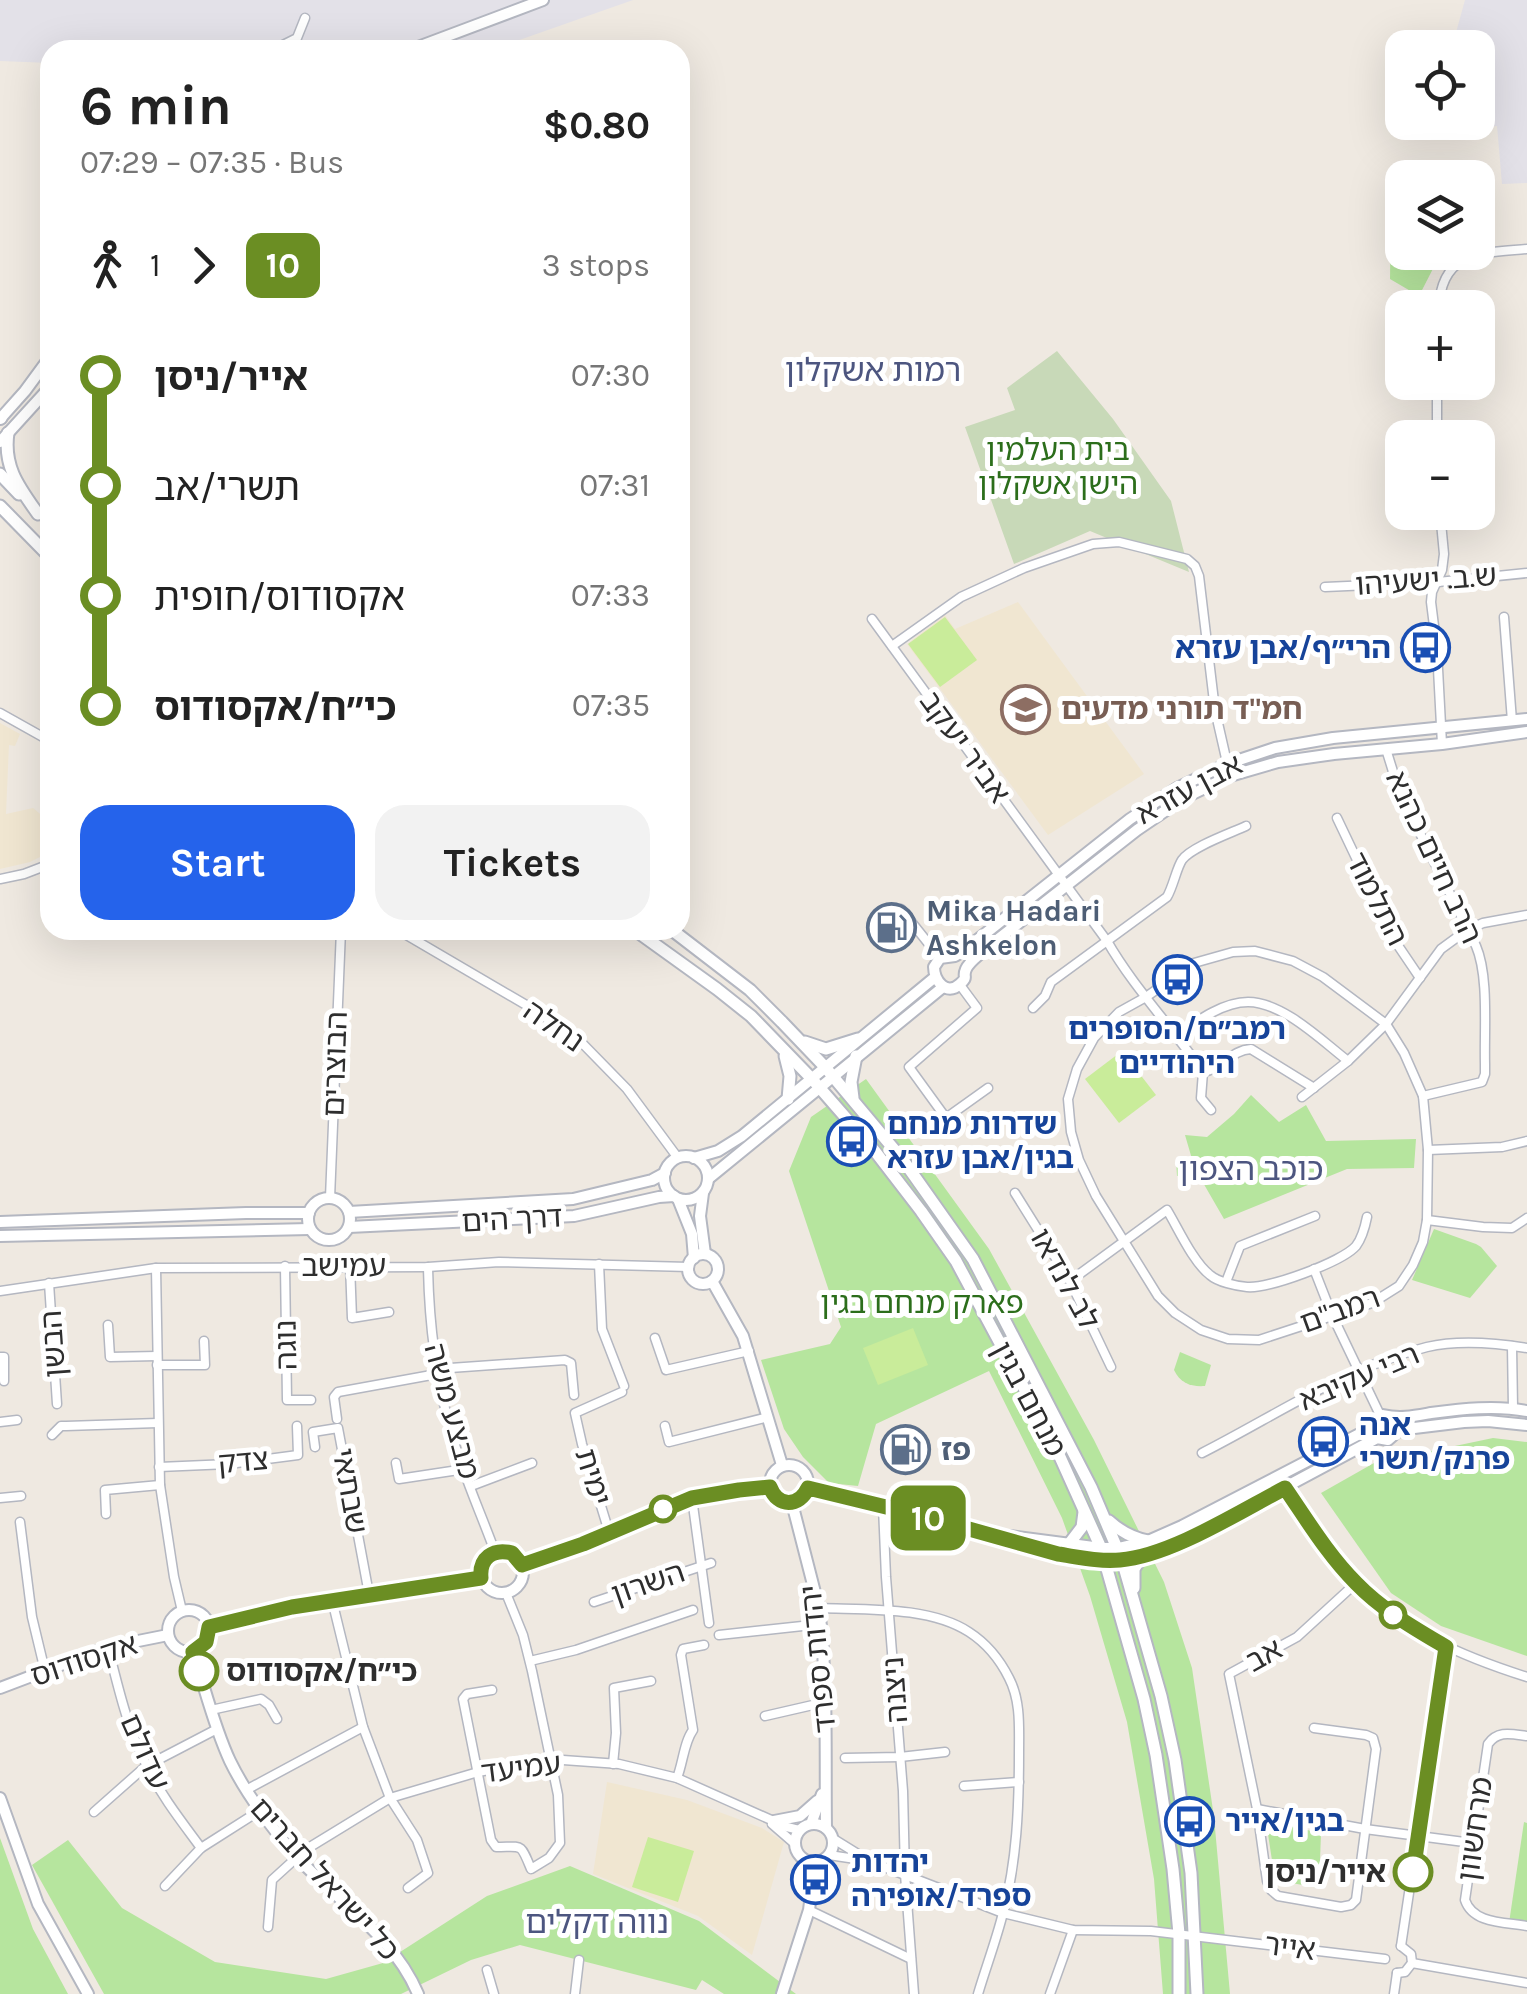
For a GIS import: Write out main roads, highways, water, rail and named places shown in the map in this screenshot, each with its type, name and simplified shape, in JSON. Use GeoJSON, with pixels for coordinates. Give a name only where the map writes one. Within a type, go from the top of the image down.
{"type":"FeatureCollection","features":[{"type":"Feature","properties":{"kind":"main road"},"geometry":{"type":"LineString","coordinates":[[4,437],[8,463],[38,514]]}},
{"type":"Feature","properties":{"kind":"main road"},"geometry":{"type":"LineString","coordinates":[[0,474],[38,514]]}},
{"type":"Feature","properties":{"kind":"main road"},"geometry":{"type":"LineString","coordinates":[[0,506],[22,531]]}},
{"type":"Feature","properties":{"kind":"main road"},"geometry":{"type":"LineString","coordinates":[[0,514],[40,548]]}},
{"type":"Feature","properties":{"kind":"main road","name":"מנחם בגין"},"geometry":{"type":"LineString","coordinates":[[649,940],[751,1016],[874,1150],[956,1262],[1056,1448],[1103,1554],[1144,1699],[1173,1869],[1179,1994]]}},
{"type":"Feature","properties":{"kind":"main road","name":"מנחם בגין"},"geometry":{"type":"LineString","coordinates":[[685,940],[750,990],[795,1035],[903,1160],[973,1259],[1105,1518],[1133,1597],[1161,1696],[1174,1760],[1188,1847],[1197,1994]]}},
{"type":"Feature","properties":{"kind":"main road"},"geometry":{"type":"LineString","coordinates":[[795,1035],[826,1049],[858,1039]]}},
{"type":"Feature","properties":{"kind":"main road"},"geometry":{"type":"LineString","coordinates":[[778,1043],[788,1064],[788,1099]]}},
{"type":"Feature","properties":{"kind":"main road"},"geometry":{"type":"LineString","coordinates":[[854,1102],[851,1082],[856,1056]]}},
{"type":"Feature","properties":{"kind":"main road"},"geometry":{"type":"LineString","coordinates":[[1069,1544],[1082,1527],[1084,1508]]}},
{"type":"Feature","properties":{"kind":"main road"},"geometry":{"type":"LineString","coordinates":[[1105,1518],[1134,1539],[1148,1542]]}},
{"type":"Feature","properties":{"kind":"main road"},"geometry":{"type":"LineString","coordinates":[[1133,1597],[1134,1570],[1142,1556]]}},
{"type":"Feature","properties":{"kind":"place","name":"הרי״ף/אבן עזרא"},"geometry":{"type":"Point","coordinates":[1426,648]}},
{"type":"Feature","properties":{"kind":"place","name":"חמ\"ד תורני מדעים"},"geometry":{"type":"Point","coordinates":[1026,709]}},
{"type":"Feature","properties":{"kind":"place","name":"Mika Hadari Ashkelon"},"geometry":{"type":"Point","coordinates":[891,928]}},
{"type":"Feature","properties":{"kind":"place","name":"רמב״ם/הסופרים היהודיים"},"geometry":{"type":"Point","coordinates":[1177,980]}},
{"type":"Feature","properties":{"kind":"place","name":"שדרות מנחם בגין/אבן עזרא"},"geometry":{"type":"Point","coordinates":[852,1141]}},
{"type":"Feature","properties":{"kind":"place","name":"אנה פרנק/תשרי"},"geometry":{"type":"Point","coordinates":[1324,1442]}},
{"type":"Feature","properties":{"kind":"place","name":"פז"},"geometry":{"type":"Point","coordinates":[906,1450]}},
{"type":"Feature","properties":{"kind":"place","name":"כי״ח/אקסודוס"},"geometry":{"type":"Point","coordinates":[199,1671]}},
{"type":"Feature","properties":{"kind":"place","name":"בגין/אייר"},"geometry":{"type":"Point","coordinates":[1190,1821]}},
{"type":"Feature","properties":{"kind":"place","name":"אייר/ניסן"},"geometry":{"type":"Point","coordinates":[1413,1872]}},
{"type":"Feature","properties":{"kind":"place","name":"יהדות ספרד/אופירה"},"geometry":{"type":"Point","coordinates":[816,1879]}},
{"type":"Feature","properties":{"kind":"district","name":"רמות אשקלון"},"geometry":{"type":"Point","coordinates":[873,370]}},
{"type":"Feature","properties":{"kind":"district","name":"כוכב הצפון"},"geometry":{"type":"Point","coordinates":[1251,1169]}},
{"type":"Feature","properties":{"kind":"district","name":"נווה דקלים"},"geometry":{"type":"Point","coordinates":[597,1922]}},
{"type":"Feature","properties":{"kind":"park label","name":"בית העלמין הישן אשקלון"},"geometry":{"type":"Point","coordinates":[1058,467]}},
{"type":"Feature","properties":{"kind":"park label","name":"פארק מנחם בגין"},"geometry":{"type":"Point","coordinates":[922,1303]}}]}
